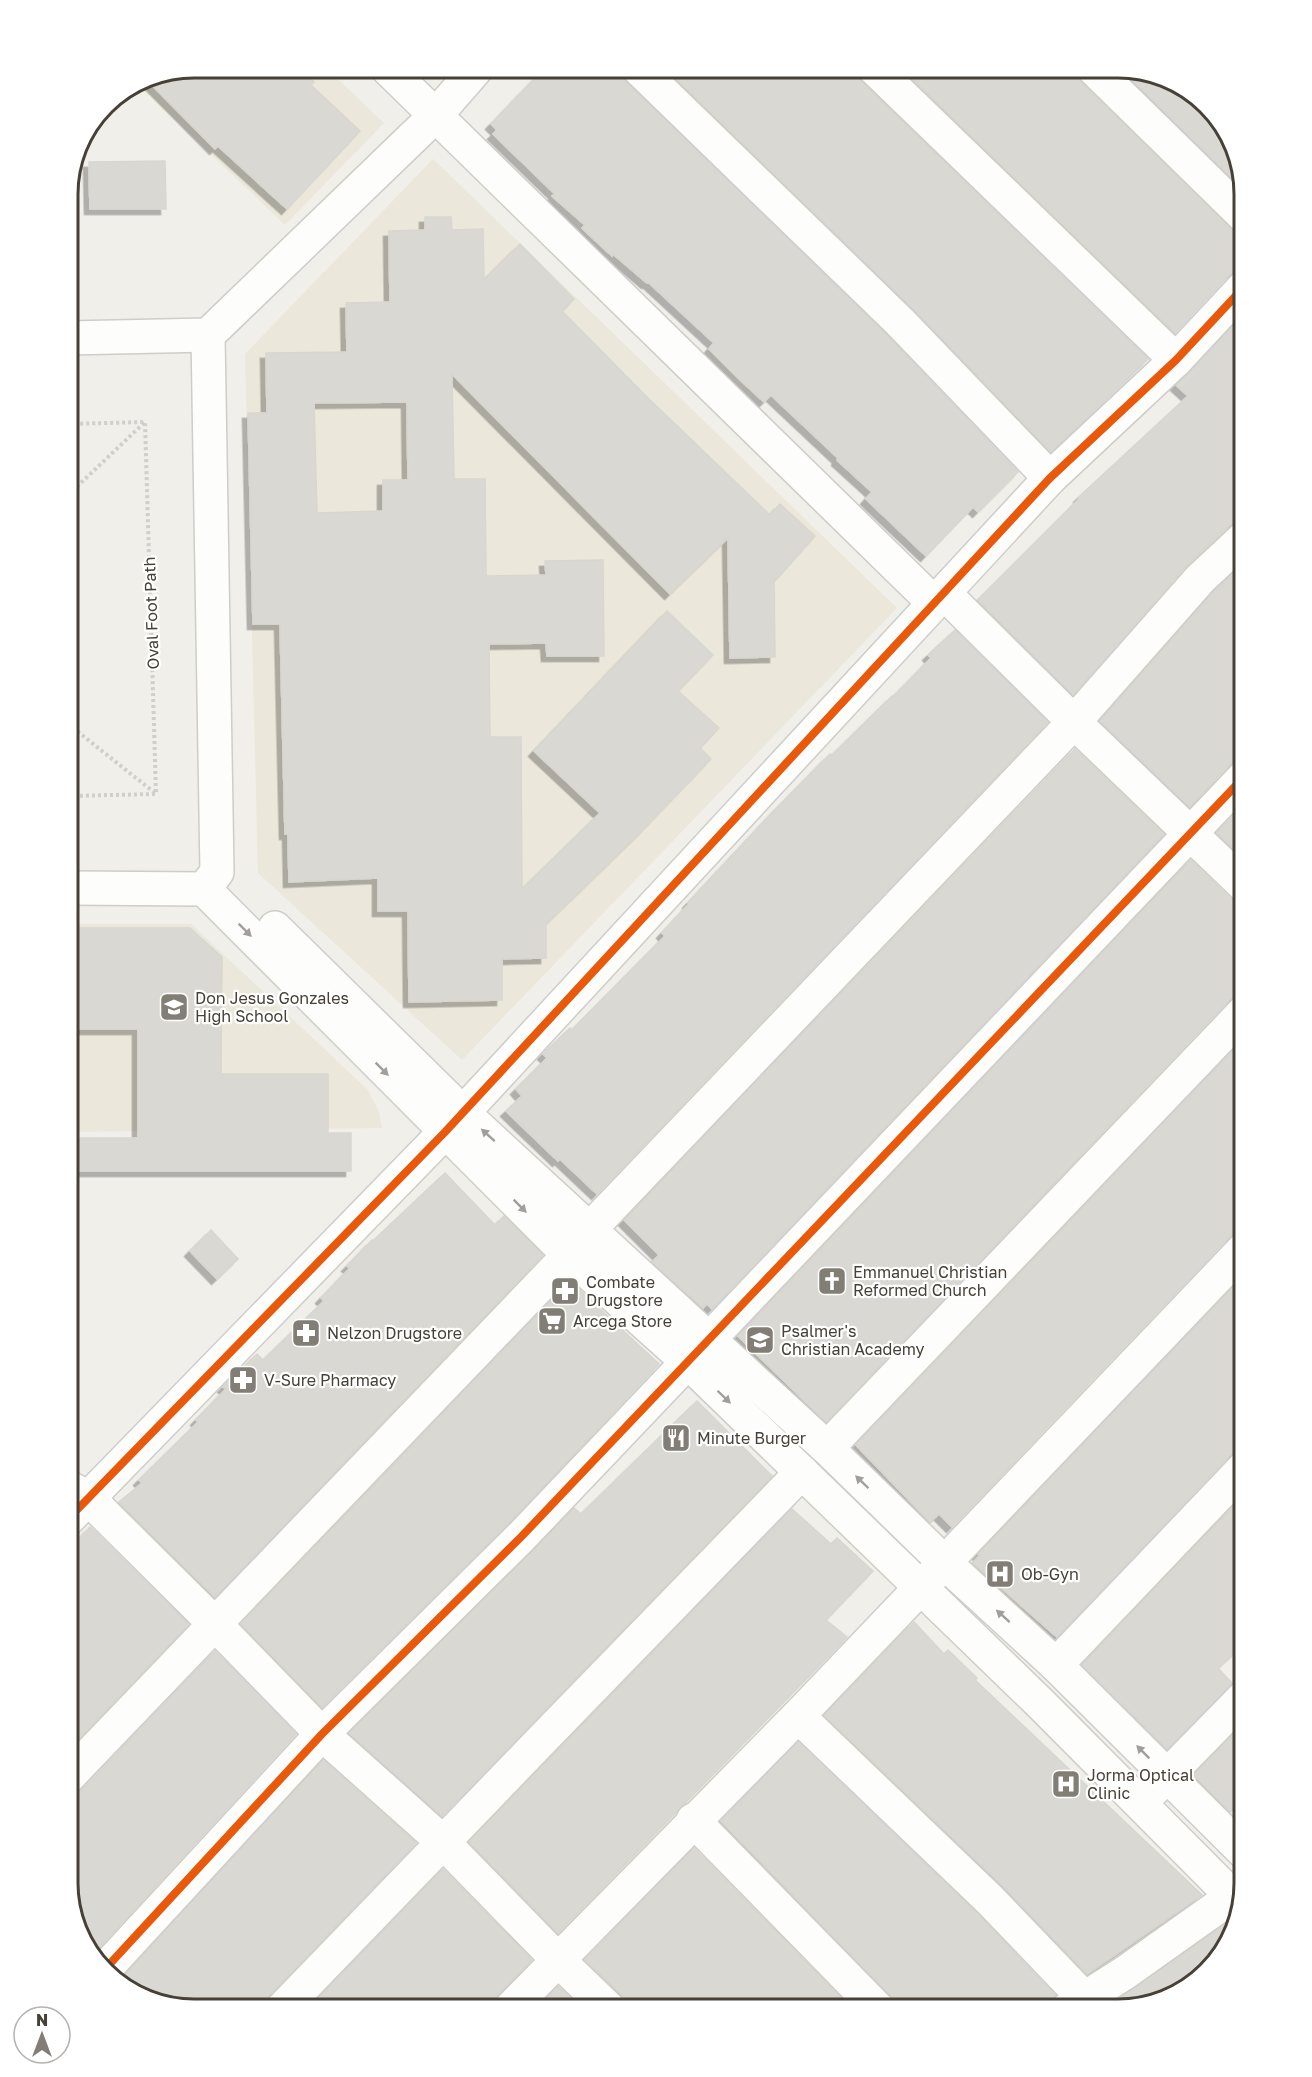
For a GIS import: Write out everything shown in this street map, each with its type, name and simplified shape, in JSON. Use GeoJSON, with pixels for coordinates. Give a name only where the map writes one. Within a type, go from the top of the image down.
{"type":"FeatureCollection","features":[{"type":"Feature","properties":{"kind":"street"},"geometry":{"type":"LineString","coordinates":[[397,78],[939,598],[1074,722],[1234,874]]}},
{"type":"Feature","properties":{"kind":"street"},"geometry":{"type":"LineString","coordinates":[[78,338],[208,335],[436,115],[468,78]]}},
{"type":"Feature","properties":{"kind":"street"},"geometry":{"type":"LineString","coordinates":[[648,78],[900,322],[1050,478]]}},
{"type":"Feature","properties":{"kind":"street"},"geometry":{"type":"LineString","coordinates":[[884,78],[1176,360]]}},
{"type":"Feature","properties":{"kind":"street"},"geometry":{"type":"LineString","coordinates":[[1102,78],[1234,205]]}},
{"type":"Feature","properties":{"kind":"street"},"geometry":{"type":"LineString","coordinates":[[78,1497],[454,1122],[1050,478],[1176,360],[1234,298]]}},
{"type":"Feature","properties":{"kind":"street"},"geometry":{"type":"LineString","coordinates":[[208,335],[210,880],[454,1122],[569,1255],[827,1448],[944,1562],[1056,1665],[1234,1841]]}},
{"type":"Feature","properties":{"kind":"street"},"geometry":{"type":"LineString","coordinates":[[590,1229],[1074,722],[1200,579],[1234,548]]}},
{"type":"Feature","properties":{"kind":"street"},"geometry":{"type":"LineString","coordinates":[[110,1963],[322,1734],[521,1537],[1234,789]]}},
{"type":"Feature","properties":{"kind":"street"},"geometry":{"type":"LineString","coordinates":[[78,887],[210,880]]}},
{"type":"Feature","properties":{"kind":"street"},"geometry":{"type":"LineString","coordinates":[[827,1448],[1234,1023]]}},
{"type":"Feature","properties":{"kind":"street"},"geometry":{"type":"LineString","coordinates":[[454,1122],[590,1229],[802,1472],[1041,1704],[1233,1896]]}},
{"type":"Feature","properties":{"kind":"street"},"geometry":{"type":"LineString","coordinates":[[78,1766],[569,1255]]}},
{"type":"Feature","properties":{"kind":"street"},"geometry":{"type":"LineString","coordinates":[[520,1999],[693,1820],[798,1716],[1234,1261]]}},
{"type":"Feature","properties":{"kind":"street"},"geometry":{"type":"LineString","coordinates":[[292,1999],[802,1472]]}},
{"type":"Feature","properties":{"kind":"street"},"geometry":{"type":"LineString","coordinates":[[1056,1665],[1234,1479]]}},
{"type":"Feature","properties":{"kind":"street"},"geometry":{"type":"LineString","coordinates":[[78,1504],[214,1623],[322,1734],[443,1842],[599,1999]]}},
{"type":"Feature","properties":{"kind":"street"},"geometry":{"type":"LineString","coordinates":[[1140,1804],[1234,1708]]}},
{"type":"Feature","properties":{"kind":"street"},"geometry":{"type":"LineString","coordinates":[[798,1716],[990,1900],[1072,1999]]}},
{"type":"Feature","properties":{"kind":"street"},"geometry":{"type":"LineString","coordinates":[[693,1820],[868,1999]]}},
{"type":"Feature","properties":{"kind":"street"},"geometry":{"type":"LineString","coordinates":[[1084,1999],[1232,1901]]}},
{"type":"Feature","properties":{"kind":"path"},"geometry":{"type":"LineString","coordinates":[[78,424],[145,422]]}},
{"type":"Feature","properties":{"kind":"path"},"geometry":{"type":"LineString","coordinates":[[78,486],[145,422]]}},
{"type":"Feature","properties":{"kind":"path"},"geometry":{"type":"LineString","coordinates":[[78,732],[156,794]]}},
{"type":"Feature","properties":{"kind":"path"},"geometry":{"type":"LineString","coordinates":[[78,796],[156,794]]}},
{"type":"Feature","properties":{"kind":"shaded area"},"geometry":{"type":"Polygon","coordinates":[[[194,78],[337,78],[384,123],[285,225],[143,90],[171,80],[194,78]]]}},
{"type":"Feature","properties":{"kind":"shaded area"},"geometry":{"type":"Polygon","coordinates":[[[433,159],[897,608],[462,1060],[258,873],[245,354],[433,159]]]}},
{"type":"Feature","properties":{"kind":"shaded area","name":"Don Jesus Gonzales High School"},"geometry":{"type":"Polygon","coordinates":[[[78,924],[191,924],[368,1090],[379,1112],[382,1128],[78,1132],[78,924]]]}},
{"type":"Feature","properties":{"kind":"building"},"geometry":{"type":"Polygon","coordinates":[[[194,78],[309,78],[314,82],[311,85],[360,131],[287,209],[218,146],[215,149],[152,86],[171,80],[194,78]]]}},
{"type":"Feature","properties":{"kind":"building"},"geometry":{"type":"Polygon","coordinates":[[[535,78],[623,78],[887,335],[1018,472],[978,512],[973,507],[926,556],[866,499],[872,492],[837,460],[838,458],[771,395],[764,402],[709,349],[714,343],[648,282],[613,254],[612,256],[582,228],[585,225],[552,196],[555,194],[493,134],[497,130],[491,124],[535,78]]]}},
{"type":"Feature","properties":{"kind":"building"},"geometry":{"type":"Polygon","coordinates":[[[675,78],[859,78],[1148,359],[1051,452],[913,309],[675,78]]]}},
{"type":"Feature","properties":{"kind":"building"},"geometry":{"type":"Polygon","coordinates":[[[911,78],[1078,78],[1234,231],[1234,272],[1175,333],[911,78]]]}},
{"type":"Feature","properties":{"kind":"building"},"geometry":{"type":"Polygon","coordinates":[[[1131,79],[1156,84],[1170,90],[1195,107],[1215,129],[1222,142],[1233,179],[1131,79]]]}},
{"type":"Feature","properties":{"kind":"building"},"geometry":{"type":"Polygon","coordinates":[[[165,161],[166,209],[90,209],[89,162],[165,161]]]}},
{"type":"Feature","properties":{"kind":"building"},"geometry":{"type":"Polygon","coordinates":[[[425,217],[451,217],[452,230],[483,229],[484,280],[520,244],[574,299],[562,311],[648,398],[770,515],[780,504],[815,536],[774,582],[775,657],[730,658],[728,538],[670,594],[452,374],[454,479],[485,479],[486,576],[546,575],[545,561],[603,560],[604,656],[547,656],[546,643],[489,644],[490,737],[521,737],[522,889],[600,813],[534,751],[667,611],[713,655],[678,691],[719,728],[700,748],[711,759],[639,834],[546,924],[546,958],[502,959],[502,1000],[409,1002],[408,911],[378,911],[378,878],[289,882],[288,834],[285,834],[280,624],[253,624],[248,413],[267,413],[266,353],[347,352],[346,303],[390,302],[389,231],[425,230],[425,217]],[[407,402],[314,403],[317,513],[383,511],[383,480],[408,480],[407,402]]]}},
{"type":"Feature","properties":{"kind":"building"},"geometry":{"type":"Polygon","coordinates":[[[1234,325],[1234,522],[1187,565],[1073,695],[978,600],[1079,497],[1188,396],[1176,385],[1234,325]]]}},
{"type":"Feature","properties":{"kind":"building"},"geometry":{"type":"Polygon","coordinates":[[[1234,573],[1234,762],[1190,807],[1100,721],[1213,592],[1234,573]]]}},
{"type":"Feature","properties":{"kind":"building"},"geometry":{"type":"Polygon","coordinates":[[[955,630],[1048,722],[597,1194],[560,1159],[558,1161],[506,1111],[522,1096],[516,1089],[547,1058],[543,1054],[570,1028],[572,1030],[665,936],[662,933],[688,903],[776,809],[830,754],[831,756],[893,697],[931,658],[928,655],[955,630]]]}},
{"type":"Feature","properties":{"kind":"building"},"geometry":{"type":"Polygon","coordinates":[[[1075,749],[1164,834],[712,1309],[707,1304],[703,1308],[652,1262],[659,1255],[624,1220],[1075,749]]]}},
{"type":"Feature","properties":{"kind":"building"},"geometry":{"type":"Polygon","coordinates":[[[1234,815],[1234,849],[1217,833],[1234,815]]]}},
{"type":"Feature","properties":{"kind":"building"},"geometry":{"type":"Polygon","coordinates":[[[1191,860],[1234,900],[1234,996],[826,1422],[738,1336],[1191,860]]]}},
{"type":"Feature","properties":{"kind":"building"},"geometry":{"type":"Polygon","coordinates":[[[78,928],[190,928],[222,957],[221,1074],[328,1074],[328,1133],[351,1133],[351,1171],[78,1171],[78,1138],[138,1138],[138,1029],[78,1029],[78,928]]]}},
{"type":"Feature","properties":{"kind":"building"},"geometry":{"type":"Polygon","coordinates":[[[1234,1049],[1234,1234],[952,1527],[939,1514],[930,1522],[856,1445],[1234,1049]]]}},
{"type":"Feature","properties":{"kind":"building"},"geometry":{"type":"Polygon","coordinates":[[[445,1173],[495,1225],[504,1216],[543,1255],[215,1597],[119,1502],[142,1483],[139,1480],[198,1422],[196,1420],[226,1389],[223,1387],[257,1354],[263,1360],[324,1301],[321,1298],[350,1268],[347,1266],[372,1240],[445,1173]]]}},
{"type":"Feature","properties":{"kind":"building"},"geometry":{"type":"Polygon","coordinates":[[[211,1230],[238,1259],[217,1279],[190,1251],[211,1230]]]}},
{"type":"Feature","properties":{"kind":"building"},"geometry":{"type":"Polygon","coordinates":[[[570,1281],[659,1364],[508,1524],[322,1707],[241,1624],[570,1281]]]}},
{"type":"Feature","properties":{"kind":"building"},"geometry":{"type":"Polygon","coordinates":[[[1234,1286],[1234,1452],[1057,1637],[973,1563],[980,1555],[978,1554],[1234,1286]]]}},
{"type":"Feature","properties":{"kind":"building"},"geometry":{"type":"Polygon","coordinates":[[[697,1401],[772,1476],[442,1816],[349,1733],[574,1508],[581,1514],[697,1401]]]}},
{"type":"Feature","properties":{"kind":"building"},"geometry":{"type":"Polygon","coordinates":[[[1234,1505],[1234,1653],[1218,1668],[1232,1683],[1167,1749],[1082,1665],[1234,1505]]]}},
{"type":"Feature","properties":{"kind":"building"},"geometry":{"type":"Polygon","coordinates":[[[792,1509],[831,1544],[837,1538],[873,1571],[826,1620],[847,1637],[558,1933],[469,1842],[792,1509]]]}},
{"type":"Feature","properties":{"kind":"building"},"geometry":{"type":"Polygon","coordinates":[[[90,1527],[189,1624],[78,1740],[78,1540],[90,1527]]]}},
{"type":"Feature","properties":{"kind":"building"},"geometry":{"type":"Polygon","coordinates":[[[914,1622],[944,1654],[948,1650],[977,1678],[975,1680],[1202,1895],[1087,1974],[1003,1886],[824,1715],[914,1622]]]}},
{"type":"Feature","properties":{"kind":"building"},"geometry":{"type":"Polygon","coordinates":[[[215,1651],[296,1734],[98,1949],[84,1921],[79,1898],[78,1792],[215,1651]]]}},
{"type":"Feature","properties":{"kind":"building"},"geometry":{"type":"Polygon","coordinates":[[[1234,1733],[1234,1808],[1230,1812],[1194,1775],[1234,1733]]]}},
{"type":"Feature","properties":{"kind":"building"},"geometry":{"type":"Polygon","coordinates":[[[798,1742],[977,1913],[1056,1996],[1053,1999],[893,1999],[721,1821],[798,1742]]]}},
{"type":"Feature","properties":{"kind":"building"},"geometry":{"type":"Polygon","coordinates":[[[323,1760],[416,1843],[267,1999],[171,1997],[142,1987],[124,1976],[323,1760]]]}},
{"type":"Feature","properties":{"kind":"building"},"geometry":{"type":"Polygon","coordinates":[[[694,1848],[842,1999],[624,1999],[585,1960],[694,1848]]]}},
{"type":"Feature","properties":{"kind":"building"},"geometry":{"type":"Polygon","coordinates":[[[443,1869],[532,1960],[495,1999],[318,1999],[443,1869]]]}},
{"type":"Feature","properties":{"kind":"building"},"geometry":{"type":"Polygon","coordinates":[[[1226,1924],[1210,1954],[1183,1980],[1156,1993],[1117,1999],[1226,1924]]]}},
{"type":"Feature","properties":{"kind":"building"},"geometry":{"type":"Polygon","coordinates":[[[558,1986],[572,1999],[546,1999],[558,1986]]]}},
{"type":"Feature","properties":{"kind":"cycle path"},"geometry":{"type":"LineString","coordinates":[[78,1509],[445,1132],[1050,478],[1176,360],[1234,298]]}},
{"type":"Feature","properties":{"kind":"cycle path"},"geometry":{"type":"LineString","coordinates":[[110,1963],[322,1734],[521,1537],[1234,788]]}},
{"type":"Feature","properties":{"kind":"place","name":"Don Jesus Gonzales High School"},"geometry":{"type":"Point","coordinates":[174,1007]}},
{"type":"Feature","properties":{"kind":"place","name":"Emmanuel Christian Reformed Church"},"geometry":{"type":"Point","coordinates":[832,1281]}},
{"type":"Feature","properties":{"kind":"place","name":"Combate Drugstore"},"geometry":{"type":"Point","coordinates":[565,1291]}},
{"type":"Feature","properties":{"kind":"place","name":"Arcega Store"},"geometry":{"type":"Point","coordinates":[552,1321]}},
{"type":"Feature","properties":{"kind":"place","name":"Nelzon Drugstore"},"geometry":{"type":"Point","coordinates":[306,1333]}},
{"type":"Feature","properties":{"kind":"place","name":"Psalmer's Christian Academy"},"geometry":{"type":"Point","coordinates":[760,1340]}},
{"type":"Feature","properties":{"kind":"place","name":"V-Sure Pharmacy"},"geometry":{"type":"Point","coordinates":[243,1380]}},
{"type":"Feature","properties":{"kind":"place","name":"Minute Burger"},"geometry":{"type":"Point","coordinates":[676,1438]}},
{"type":"Feature","properties":{"kind":"place","name":"Ob-Gyn"},"geometry":{"type":"Point","coordinates":[1000,1574]}},
{"type":"Feature","properties":{"kind":"place","name":"Jorma Optical Clinic"},"geometry":{"type":"Point","coordinates":[1066,1784]}}]}
